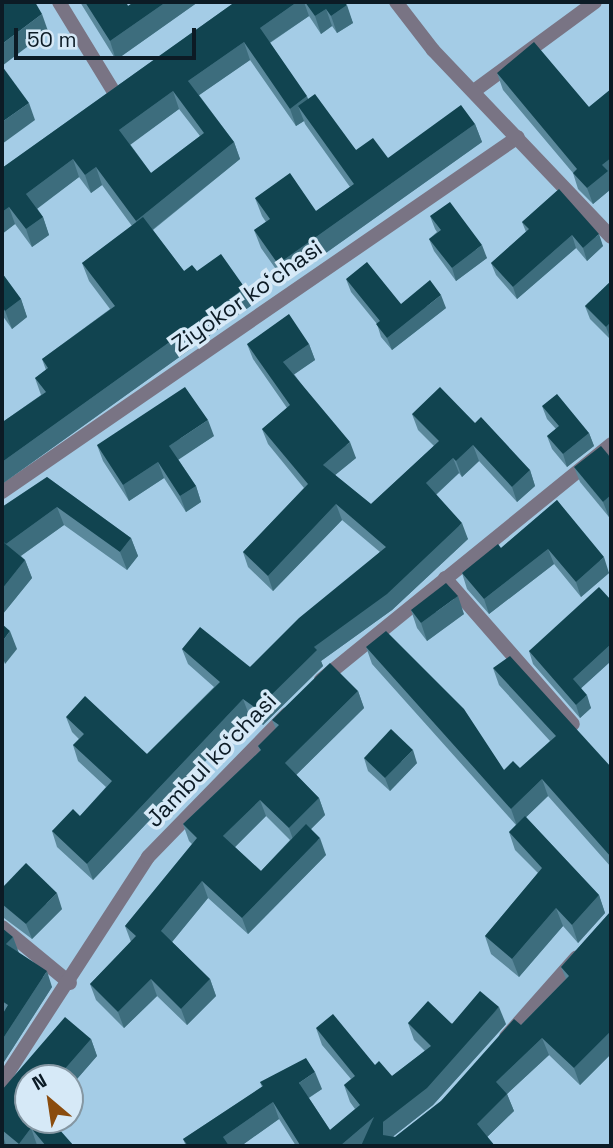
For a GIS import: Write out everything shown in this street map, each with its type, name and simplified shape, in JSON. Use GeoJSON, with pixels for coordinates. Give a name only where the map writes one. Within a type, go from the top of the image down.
{"type":"FeatureCollection","features":[{"type":"Feature","properties":{"kind":"street"},"geometry":{"type":"LineString","coordinates":[[59,2],[114,92]]}},
{"type":"Feature","properties":{"kind":"street"},"geometry":{"type":"LineString","coordinates":[[396,2],[433,50],[611,237]]}},
{"type":"Feature","properties":{"kind":"street"},"geometry":{"type":"LineString","coordinates":[[474,92],[596,2]]}},
{"type":"Feature","properties":{"kind":"street","name":"Ziyokor koʻchasi"},"geometry":{"type":"LineString","coordinates":[[2,492],[518,137]]}},
{"type":"Feature","properties":{"kind":"street","name":"Jambul koʻchasi"},"geometry":{"type":"LineString","coordinates":[[2,1083],[70,983],[148,857],[302,698],[611,444]]}},
{"type":"Feature","properties":{"kind":"street"},"geometry":{"type":"LineString","coordinates":[[445,578],[573,724]]}},
{"type":"Feature","properties":{"kind":"street"},"geometry":{"type":"LineString","coordinates":[[2,927],[70,983]]}},
{"type":"Feature","properties":{"kind":"street"},"geometry":{"type":"LineString","coordinates":[[492,1053],[587,944]]}},
{"type":"Feature","properties":{"kind":"building"},"geometry":{"type":"Polygon","coordinates":[[[2,2],[35,2],[42,14],[2,44],[2,2]]]}},
{"type":"Feature","properties":{"kind":"building"},"geometry":{"type":"Polygon","coordinates":[[[85,2],[126,2],[128,6],[134,2],[166,2],[110,41],[85,2]]]}},
{"type":"Feature","properties":{"kind":"building"},"geometry":{"type":"Polygon","coordinates":[[[235,2],[297,2],[260,28],[307,96],[290,109],[244,42],[188,81],[234,142],[136,221],[96,167],[85,175],[73,159],[26,194],[43,217],[26,229],[9,207],[2,212],[2,168],[235,2]],[[173,91],[119,130],[151,173],[204,133],[173,91]]]}},
{"type":"Feature","properties":{"kind":"building"},"geometry":{"type":"Polygon","coordinates":[[[305,2],[344,2],[347,5],[331,16],[326,9],[315,16],[305,2]]]}},
{"type":"Feature","properties":{"kind":"building"},"geometry":{"type":"Polygon","coordinates":[[[534,42],[589,107],[611,89],[611,158],[602,165],[608,171],[587,188],[573,173],[577,169],[497,73],[534,42]]]}},
{"type":"Feature","properties":{"kind":"building"},"geometry":{"type":"Polygon","coordinates":[[[2,66],[29,103],[2,122],[2,66]]]}},
{"type":"Feature","properties":{"kind":"building"},"geometry":{"type":"Polygon","coordinates":[[[315,94],[356,150],[373,138],[388,158],[461,105],[475,124],[278,264],[254,230],[270,219],[255,198],[290,173],[316,211],[354,184],[298,106],[315,94]]]}},
{"type":"Feature","properties":{"kind":"building"},"geometry":{"type":"Polygon","coordinates":[[[559,189],[599,234],[583,248],[572,235],[513,287],[491,263],[529,229],[522,222],[559,189]]]}},
{"type":"Feature","properties":{"kind":"building"},"geometry":{"type":"Polygon","coordinates":[[[450,202],[482,245],[452,268],[429,239],[441,230],[430,216],[450,202]]]}},
{"type":"Feature","properties":{"kind":"building"},"geometry":{"type":"Polygon","coordinates":[[[143,217],[184,271],[192,265],[197,271],[221,254],[245,288],[2,462],[2,418],[4,421],[46,392],[35,378],[48,368],[42,359],[115,306],[82,263],[143,217]]]}},
{"type":"Feature","properties":{"kind":"building"},"geometry":{"type":"Polygon","coordinates":[[[367,262],[401,304],[430,280],[441,295],[387,338],[376,324],[380,321],[346,279],[367,262]]]}},
{"type":"Feature","properties":{"kind":"building"},"geometry":{"type":"Polygon","coordinates":[[[2,273],[21,299],[5,311],[2,306],[2,273]]]}},
{"type":"Feature","properties":{"kind":"building"},"geometry":{"type":"Polygon","coordinates":[[[611,281],[611,322],[606,327],[585,306],[611,281]]]}},
{"type":"Feature","properties":{"kind":"building"},"geometry":{"type":"Polygon","coordinates":[[[289,314],[309,344],[283,362],[350,442],[323,465],[371,504],[439,441],[412,414],[440,387],[475,423],[481,417],[530,470],[512,487],[473,445],[456,461],[453,458],[426,483],[462,523],[387,594],[314,647],[317,650],[257,709],[243,699],[87,864],[52,831],[73,809],[80,816],[112,781],[73,745],[84,734],[66,717],[85,696],[147,754],[220,682],[182,649],[200,627],[250,667],[299,618],[386,547],[336,504],[268,576],[243,552],[308,484],[262,429],[290,405],[247,344],[289,314]]]}},
{"type":"Feature","properties":{"kind":"building"},"geometry":{"type":"Polygon","coordinates":[[[185,387],[208,420],[169,446],[196,486],[180,496],[158,462],[123,485],[97,445],[185,387]]]}},
{"type":"Feature","properties":{"kind":"building"},"geometry":{"type":"Polygon","coordinates":[[[557,394],[589,433],[563,454],[547,436],[559,426],[542,406],[557,394]]]}},
{"type":"Feature","properties":{"kind":"building"},"geometry":{"type":"Polygon","coordinates":[[[601,446],[611,458],[611,495],[603,502],[574,467],[601,446]]]}},
{"type":"Feature","properties":{"kind":"building"},"geometry":{"type":"Polygon","coordinates":[[[47,477],[131,538],[120,552],[57,507],[6,544],[2,541],[2,507],[47,477]]]}},
{"type":"Feature","properties":{"kind":"building"},"geometry":{"type":"Polygon","coordinates":[[[557,500],[604,557],[576,582],[548,549],[484,599],[462,573],[498,544],[501,548],[557,500]]]}},
{"type":"Feature","properties":{"kind":"building"},"geometry":{"type":"Polygon","coordinates":[[[2,541],[25,560],[2,589],[2,541]]]}},
{"type":"Feature","properties":{"kind":"building"},"geometry":{"type":"Polygon","coordinates":[[[446,583],[458,596],[421,623],[411,610],[446,583]]]}},
{"type":"Feature","properties":{"kind":"building"},"geometry":{"type":"Polygon","coordinates":[[[599,587],[611,600],[611,644],[573,679],[587,695],[576,705],[529,651],[599,587]]]}},
{"type":"Feature","properties":{"kind":"building"},"geometry":{"type":"Polygon","coordinates":[[[2,624],[10,631],[2,642],[2,624]]]}},
{"type":"Feature","properties":{"kind":"building"},"geometry":{"type":"Polygon","coordinates":[[[386,631],[464,709],[504,770],[513,761],[520,768],[556,736],[493,668],[510,656],[611,767],[611,857],[542,779],[511,809],[366,647],[386,631]]]}},
{"type":"Feature","properties":{"kind":"building"},"geometry":{"type":"Polygon","coordinates":[[[330,663],[358,691],[285,763],[319,798],[289,828],[260,800],[223,836],[261,871],[306,824],[320,838],[242,918],[202,881],[161,931],[210,979],[181,1009],[151,979],[118,1012],[90,984],[136,936],[125,926],[197,838],[183,824],[261,750],[258,746],[279,725],[272,720],[330,663]]]}},
{"type":"Feature","properties":{"kind":"building"},"geometry":{"type":"Polygon","coordinates":[[[391,729],[413,750],[385,778],[364,758],[391,729]]]}},
{"type":"Feature","properties":{"kind":"building"},"geometry":{"type":"Polygon","coordinates":[[[525,816],[599,895],[572,925],[556,908],[512,959],[485,936],[542,868],[509,832],[525,816]]]}},
{"type":"Feature","properties":{"kind":"building"},"geometry":{"type":"Polygon","coordinates":[[[26,863],[57,893],[26,924],[2,904],[2,888],[26,863]]]}},
{"type":"Feature","properties":{"kind":"building"},"geometry":{"type":"Polygon","coordinates":[[[611,911],[611,1031],[574,1068],[542,1038],[496,1082],[507,1094],[477,1124],[495,1146],[361,1146],[374,1117],[340,1146],[298,1146],[300,1145],[273,1102],[223,1137],[229,1146],[188,1146],[183,1139],[263,1086],[260,1082],[306,1058],[315,1072],[299,1083],[330,1130],[360,1105],[344,1085],[355,1076],[316,1028],[333,1014],[375,1065],[379,1061],[392,1076],[431,1046],[408,1023],[428,1001],[452,1024],[480,991],[499,1007],[427,1088],[383,1122],[383,1135],[395,1137],[441,1101],[514,1019],[521,1025],[569,976],[561,967],[611,911]]]}},
{"type":"Feature","properties":{"kind":"building"},"geometry":{"type":"Polygon","coordinates":[[[2,928],[13,937],[6,944],[47,971],[2,1040],[2,1015],[8,1005],[2,1001],[2,928]]]}},
{"type":"Feature","properties":{"kind":"building"},"geometry":{"type":"Polygon","coordinates":[[[65,1017],[91,1039],[69,1064],[24,1064],[65,1017]]]}},
{"type":"Feature","properties":{"kind":"building"},"geometry":{"type":"Polygon","coordinates":[[[14,1076],[14,1134],[26,1134],[19,1144],[2,1130],[2,1090],[14,1076]]]}},
{"type":"Feature","properties":{"kind":"building"},"geometry":{"type":"Polygon","coordinates":[[[36,1134],[63,1134],[74,1146],[46,1146],[36,1134]]]}}]}
